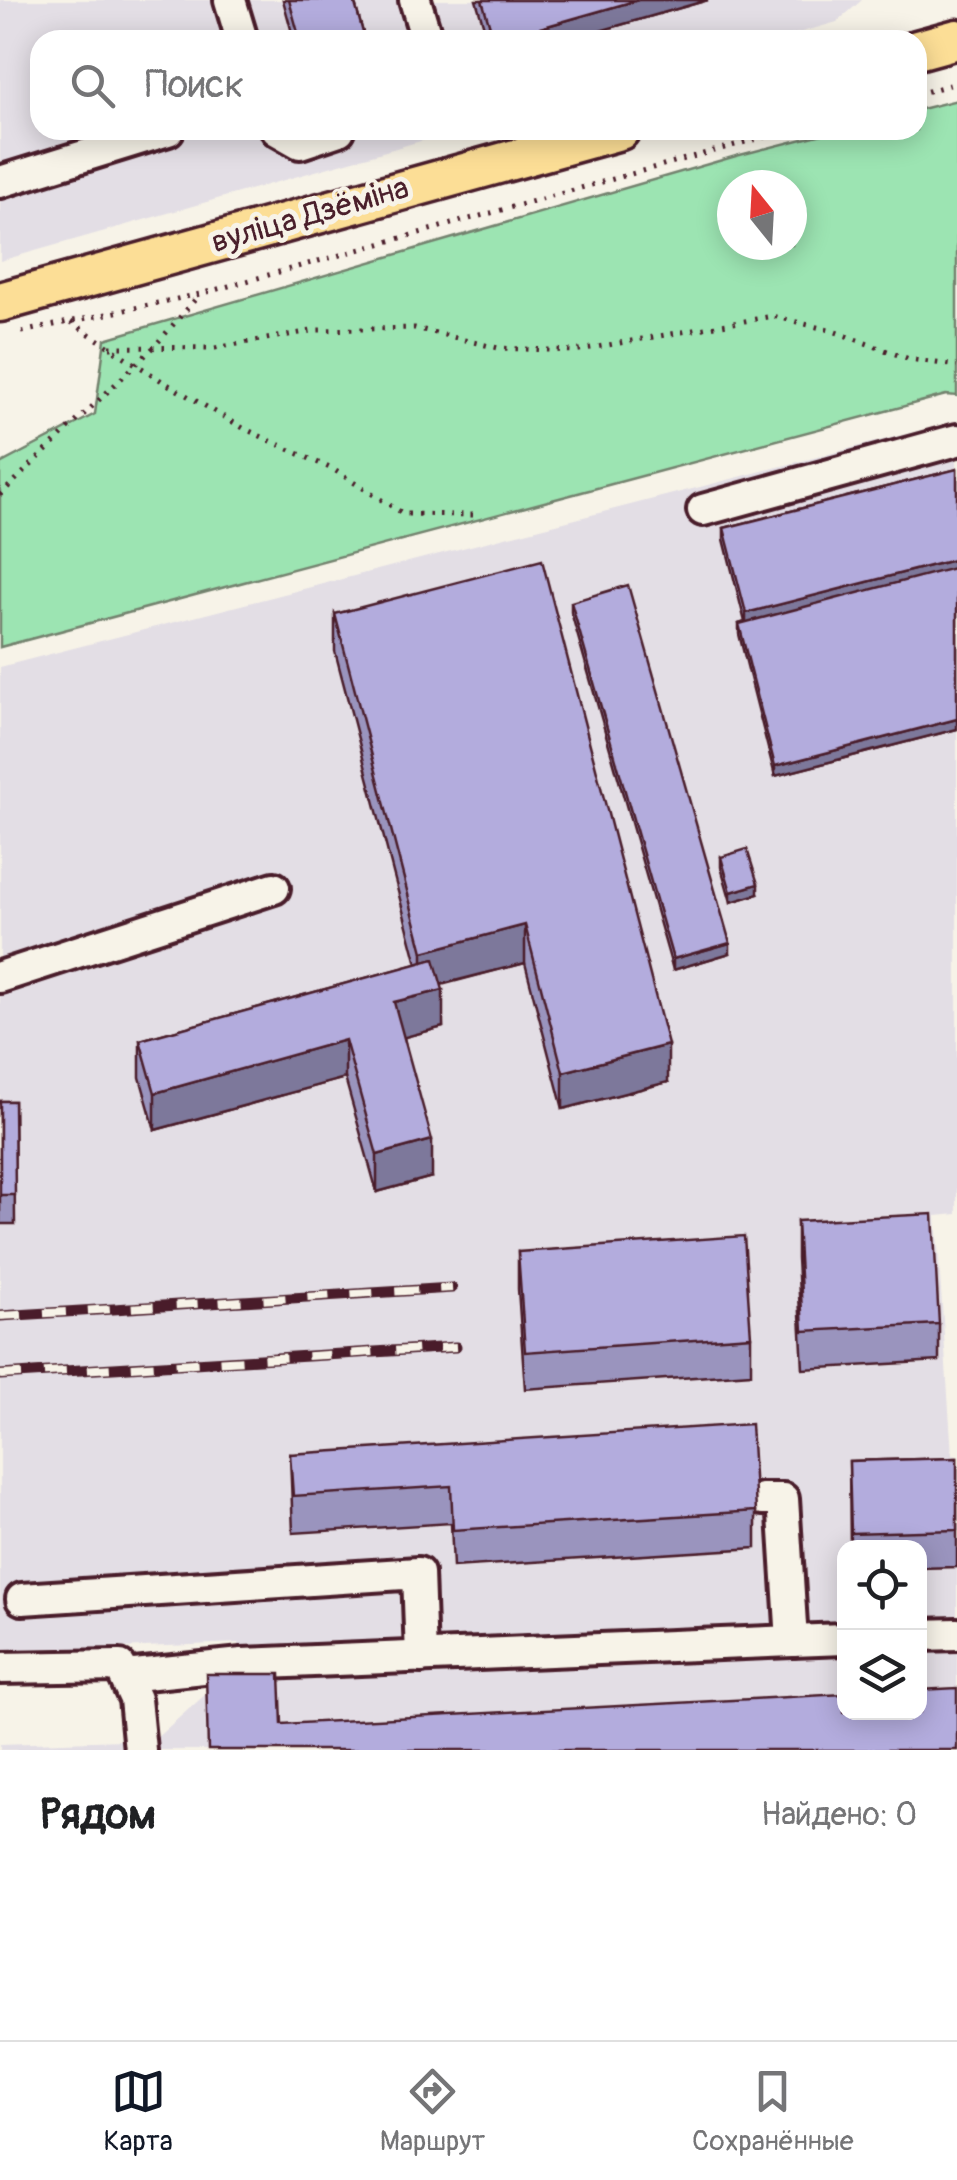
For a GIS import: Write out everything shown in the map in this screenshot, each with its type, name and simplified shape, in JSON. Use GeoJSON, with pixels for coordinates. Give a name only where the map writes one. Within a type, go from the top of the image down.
{"type":"FeatureCollection","features":[{"type":"Feature","properties":{"kind":"main road"},"geometry":{"type":"LineString","coordinates":[[927,47],[957,39]]}},
{"type":"Feature","properties":{"kind":"main road","name":"вуліца Дзёміна"},"geometry":{"type":"LineString","coordinates":[[9,317],[587,140]]}},
{"type":"Feature","properties":{"kind":"lane"},"geometry":{"type":"LineString","coordinates":[[230,0],[239,30]]}},
{"type":"Feature","properties":{"kind":"lane"},"geometry":{"type":"LineString","coordinates":[[416,0],[424,30]]}},
{"type":"Feature","properties":{"kind":"lane"},"geometry":{"type":"LineString","coordinates":[[0,182],[136,140]]}},
{"type":"Feature","properties":{"kind":"lane"},"geometry":{"type":"LineString","coordinates":[[703,510],[957,440]]}},
{"type":"Feature","properties":{"kind":"lane"},"geometry":{"type":"LineString","coordinates":[[0,978],[274,888]]}},
{"type":"Feature","properties":{"kind":"lane"},"geometry":{"type":"LineString","coordinates":[[762,1498],[782,1499],[792,1641]]}},
{"type":"Feature","properties":{"kind":"lane"},"geometry":{"type":"LineString","coordinates":[[22,1599],[418,1573],[421,1657]]}},
{"type":"Feature","properties":{"kind":"lane"},"geometry":{"type":"LineString","coordinates":[[927,1636],[957,1634]]}},
{"type":"Feature","properties":{"kind":"lane"},"geometry":{"type":"LineString","coordinates":[[125,1676],[242,1664],[837,1639]]}},
{"type":"Feature","properties":{"kind":"lane"},"geometry":{"type":"LineString","coordinates":[[0,1668],[120,1666],[135,1698],[140,1750]]}},
{"type":"Feature","properties":{"kind":"path"},"geometry":{"type":"LineString","coordinates":[[927,91],[957,83]]}},
{"type":"Feature","properties":{"kind":"path"},"geometry":{"type":"LineString","coordinates":[[9,317],[71,322],[200,294],[753,140]]}},
{"type":"Feature","properties":{"kind":"path"},"geometry":{"type":"LineString","coordinates":[[0,495],[153,348],[200,294]]}},
{"type":"Feature","properties":{"kind":"path"},"geometry":{"type":"LineString","coordinates":[[110,347],[215,348],[317,330],[416,328],[498,348],[574,351],[773,316],[909,359],[957,366]]}},
{"type":"Feature","properties":{"kind":"path"},"geometry":{"type":"LineString","coordinates":[[71,322],[135,365],[244,428],[334,470],[404,514],[473,515]]}},
{"type":"Feature","properties":{"kind":"shaded area"},"geometry":{"type":"Polygon","coordinates":[[[0,0],[862,0],[837,22],[809,30],[30,30],[30,140],[424,140],[0,261],[0,0]]]}},
{"type":"Feature","properties":{"kind":"shaded area"},"geometry":{"type":"Polygon","coordinates":[[[957,421],[957,1214],[936,1216],[952,1455],[957,1456],[957,1750],[0,1750],[0,1744],[155,1739],[206,1694],[245,1689],[239,1643],[0,1653],[0,667],[957,421]]]}},
{"type":"Feature","properties":{"kind":"green space"},"geometry":{"type":"Polygon","coordinates":[[[957,100],[957,396],[946,395],[0,647],[0,464],[95,414],[105,339],[799,140],[927,140],[927,108],[957,100]]]}},
{"type":"Feature","properties":{"kind":"building"},"geometry":{"type":"Polygon","coordinates":[[[289,0],[354,0],[362,30],[297,30],[289,0]]]}},
{"type":"Feature","properties":{"kind":"building"},"geometry":{"type":"Polygon","coordinates":[[[482,0],[638,0],[533,30],[491,30],[482,0]]]}},
{"type":"Feature","properties":{"kind":"building"},"geometry":{"type":"Polygon","coordinates":[[[957,469],[957,559],[746,613],[724,528],[957,469]]]}},
{"type":"Feature","properties":{"kind":"building"},"geometry":{"type":"Polygon","coordinates":[[[542,560],[668,1045],[563,1072],[525,925],[423,952],[335,614],[542,560]]]}},
{"type":"Feature","properties":{"kind":"building"},"geometry":{"type":"Polygon","coordinates":[[[957,567],[957,719],[775,766],[739,624],[957,567]]]}},
{"type":"Feature","properties":{"kind":"building"},"geometry":{"type":"Polygon","coordinates":[[[628,585],[730,943],[673,959],[571,602],[628,585]]]}},
{"type":"Feature","properties":{"kind":"building"},"geometry":{"type":"Polygon","coordinates":[[[747,849],[758,884],[731,892],[721,857],[747,849]]]}},
{"type":"Feature","properties":{"kind":"building"},"geometry":{"type":"Polygon","coordinates":[[[434,959],[443,990],[394,1002],[432,1140],[377,1155],[345,1040],[155,1093],[140,1040],[434,959]]]}},
{"type":"Feature","properties":{"kind":"building"},"geometry":{"type":"Polygon","coordinates":[[[0,1101],[14,1101],[15,1195],[0,1195],[0,1101]]]}},
{"type":"Feature","properties":{"kind":"building"},"geometry":{"type":"Polygon","coordinates":[[[933,1214],[939,1324],[803,1331],[797,1221],[933,1214]]]}},
{"type":"Feature","properties":{"kind":"building"},"geometry":{"type":"Polygon","coordinates":[[[744,1236],[751,1336],[525,1352],[518,1252],[744,1236]]]}},
{"type":"Feature","properties":{"kind":"building"},"geometry":{"type":"Polygon","coordinates":[[[751,1424],[756,1511],[453,1530],[451,1486],[293,1496],[290,1454],[751,1424]]]}},
{"type":"Feature","properties":{"kind":"building"},"geometry":{"type":"Polygon","coordinates":[[[957,1458],[957,1530],[851,1533],[849,1461],[957,1458]]]}},
{"type":"Feature","properties":{"kind":"building"},"geometry":{"type":"Polygon","coordinates":[[[206,1674],[280,1674],[282,1724],[837,1694],[837,1720],[927,1720],[927,1690],[957,1688],[957,1750],[208,1750],[206,1674]]]}},
{"type":"Feature","properties":{"kind":"railway"},"geometry":{"type":"LineString","coordinates":[[0,1316],[452,1288]]}},
{"type":"Feature","properties":{"kind":"railway"},"geometry":{"type":"LineString","coordinates":[[0,1375],[456,1347]]}}]}
